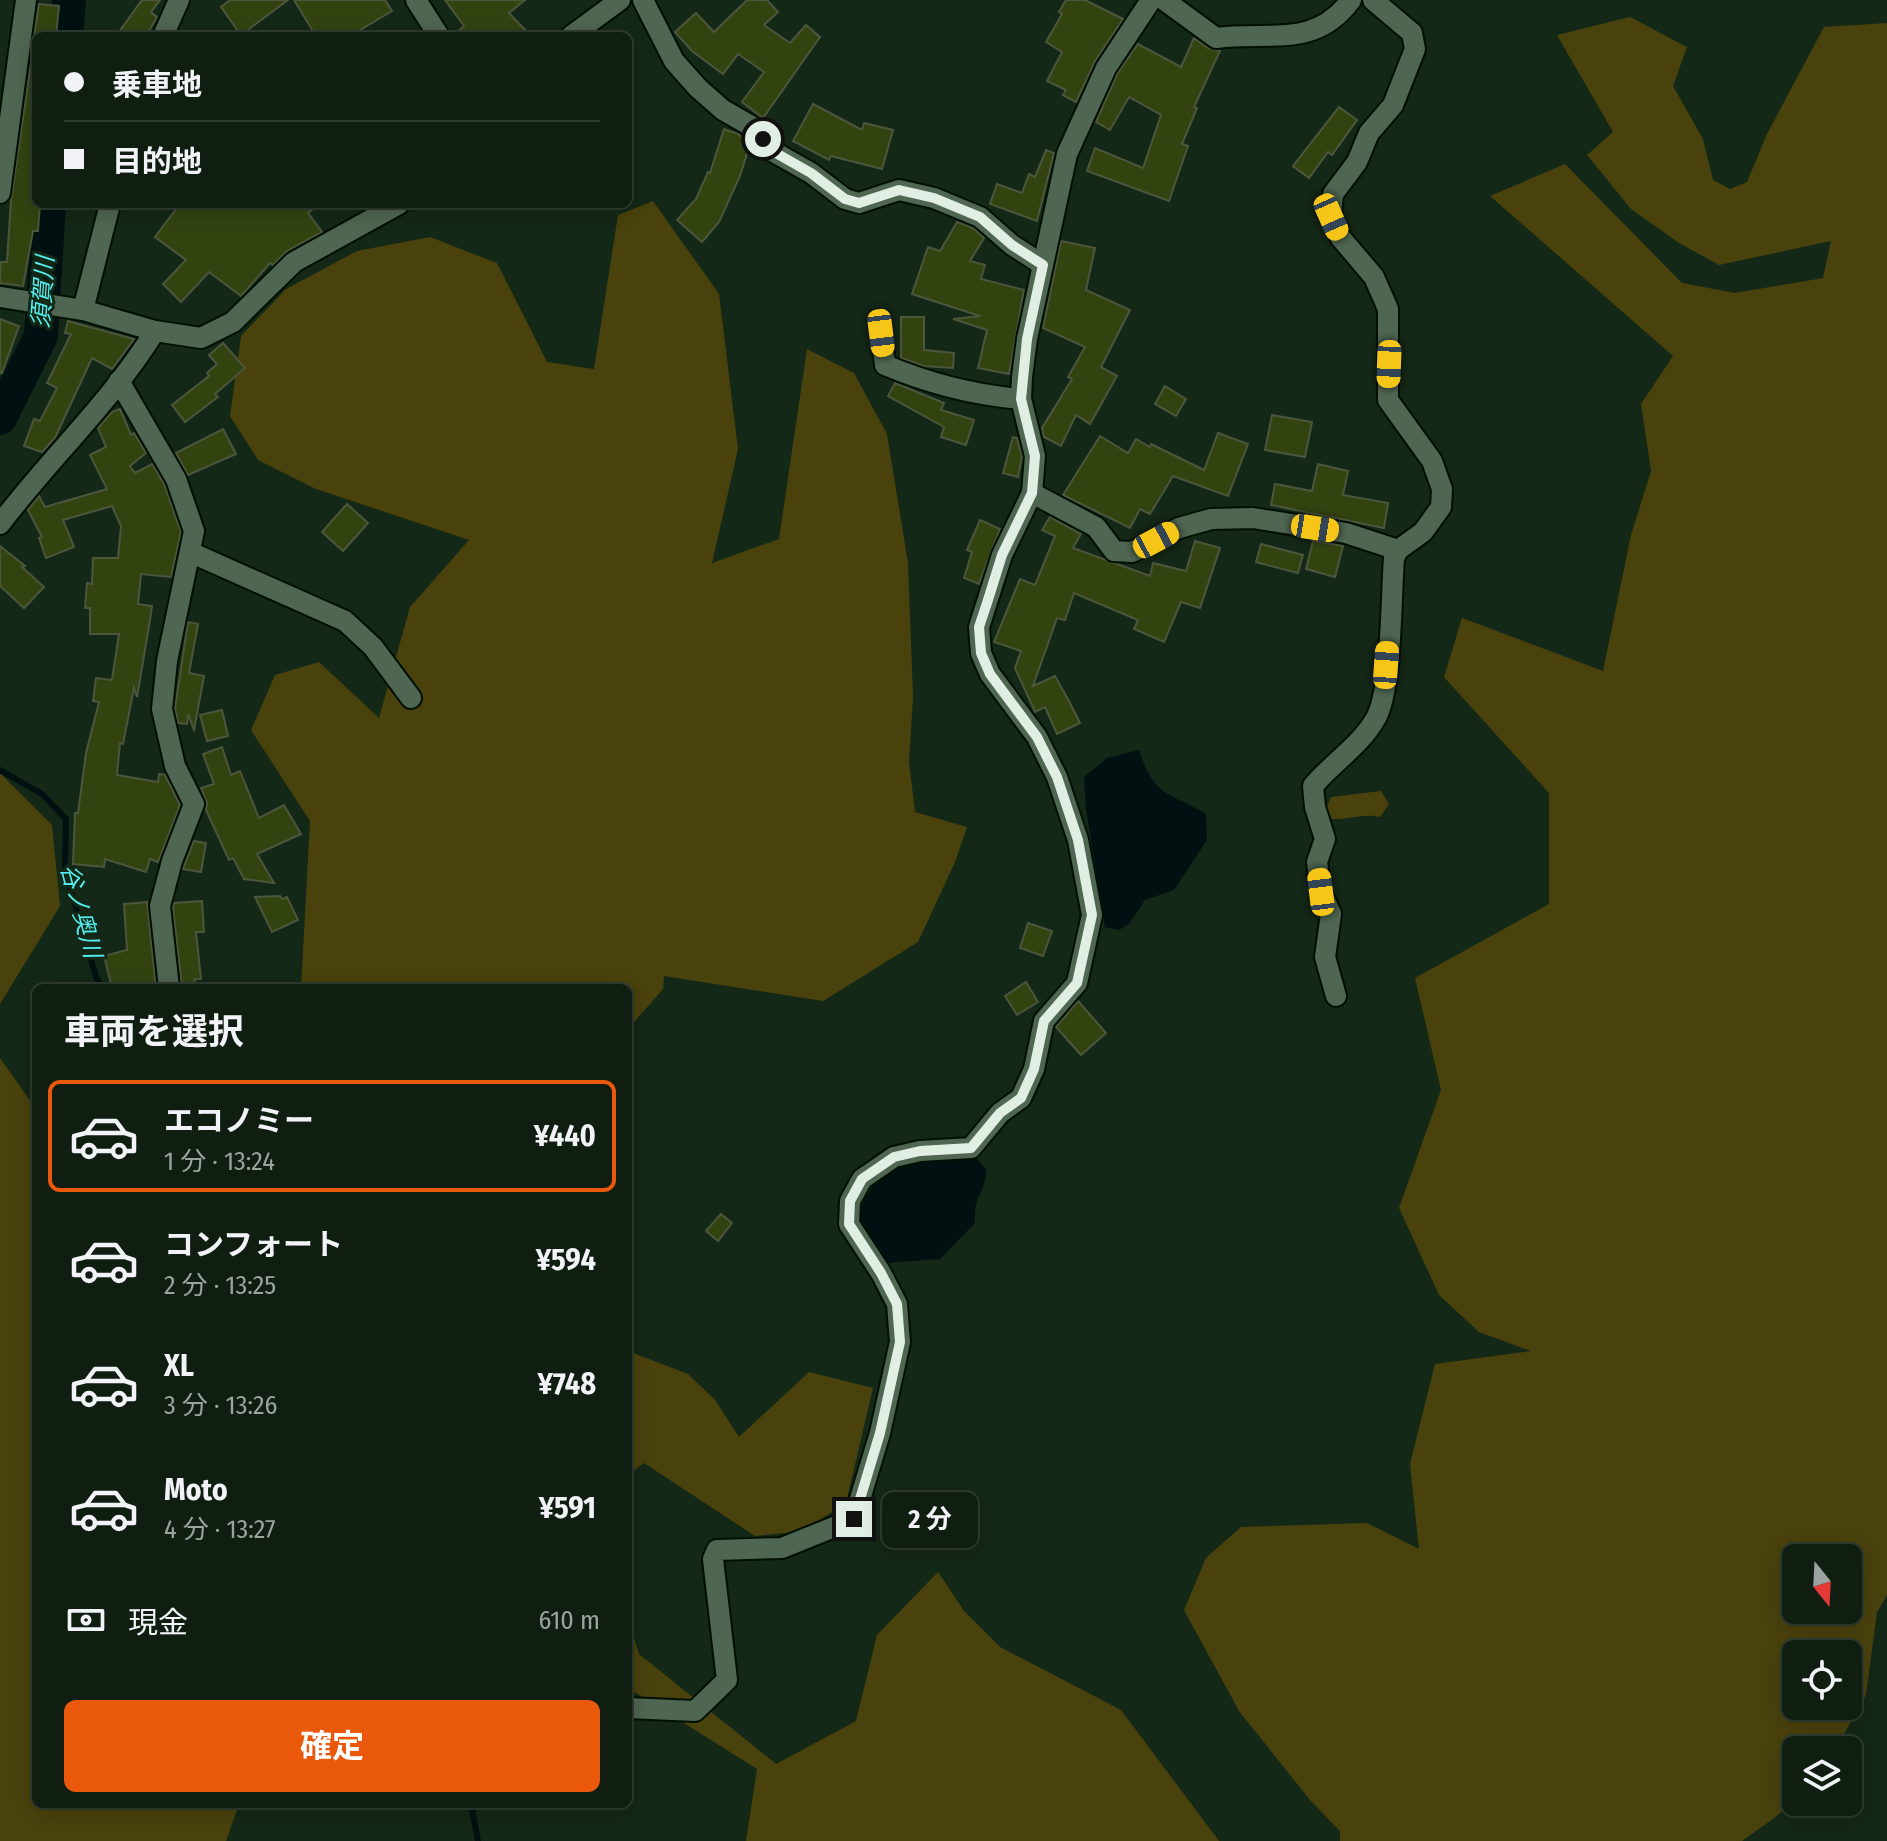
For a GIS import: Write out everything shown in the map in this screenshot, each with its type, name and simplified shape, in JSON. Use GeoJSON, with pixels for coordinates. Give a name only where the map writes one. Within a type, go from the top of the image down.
{"type":"FeatureCollection","features":[{"type":"Feature","properties":{"kind":"street"},"geometry":{"type":"LineString","coordinates":[[0,193],[26,0]]}},
{"type":"Feature","properties":{"kind":"street"},"geometry":{"type":"LineString","coordinates":[[165,32],[179,0]]}},
{"type":"Feature","properties":{"kind":"street"},"geometry":{"type":"LineString","coordinates":[[416,0],[436,32]]}},
{"type":"Feature","properties":{"kind":"street"},"geometry":{"type":"LineString","coordinates":[[576,32],[620,0]]}},
{"type":"Feature","properties":{"kind":"street"},"geometry":{"type":"LineString","coordinates":[[643,0],[674,61],[698,88],[723,110],[751,126],[774,152],[811,173],[845,199],[859,203],[899,190],[980,217],[1012,245],[1043,265]]}},
{"type":"Feature","properties":{"kind":"street"},"geometry":{"type":"LineString","coordinates":[[632,1708],[695,1711],[727,1680],[713,1559],[717,1550],[782,1548],[854,1519],[880,1433],[900,1342],[897,1304],[849,1224],[850,1201],[862,1179],[894,1157],[920,1151],[971,1148],[1000,1113],[1021,1098],[1034,1069],[1044,1021],[1077,983],[1092,915],[1078,840],[1057,777],[1037,737],[990,674],[981,653],[979,627],[1002,555],[1032,493],[1035,456],[1021,399],[1027,339],[1067,154],[1106,68],[1151,0]]}},
{"type":"Feature","properties":{"kind":"street"},"geometry":{"type":"LineString","coordinates":[[1164,0],[1216,38],[1248,34],[1306,34],[1328,25],[1351,0]]}},
{"type":"Feature","properties":{"kind":"street"},"geometry":{"type":"LineString","coordinates":[[1336,996],[1325,957],[1331,914],[1321,892],[1317,862],[1325,839],[1315,807],[1313,786],[1331,765],[1355,745],[1376,717],[1384,692],[1394,558],[1398,550],[1423,532],[1441,507],[1442,489],[1432,461],[1388,400],[1388,309],[1374,277],[1340,237],[1331,217],[1333,194],[1357,162],[1369,133],[1393,105],[1415,49],[1412,33],[1373,0]]}},
{"type":"Feature","properties":{"kind":"street"},"geometry":{"type":"LineString","coordinates":[[74,308],[109,208]]}},
{"type":"Feature","properties":{"kind":"street"},"geometry":{"type":"LineString","coordinates":[[9,298],[74,308],[155,331],[201,338],[233,322],[294,262],[392,208]]}},
{"type":"Feature","properties":{"kind":"street"},"geometry":{"type":"LineString","coordinates":[[0,524],[37,474],[83,427],[155,331]]}},
{"type":"Feature","properties":{"kind":"street"},"geometry":{"type":"LineString","coordinates":[[881,333],[885,365],[922,381],[977,395],[1021,399]]}},
{"type":"Feature","properties":{"kind":"street"},"geometry":{"type":"LineString","coordinates":[[119,381],[176,479],[194,531],[192,553],[167,661],[162,709],[175,766],[194,804],[172,861],[160,906],[169,984]]}},
{"type":"Feature","properties":{"kind":"street"},"geometry":{"type":"LineString","coordinates":[[1032,493],[1096,527],[1114,551],[1132,552],[1179,528],[1211,519],[1253,518],[1346,533],[1398,550]]}},
{"type":"Feature","properties":{"kind":"street"},"geometry":{"type":"LineString","coordinates":[[192,553],[345,621],[373,647],[411,698]]}},
{"type":"Feature","properties":{"kind":"shaded area"},"geometry":{"type":"Polygon","coordinates":[[[1630,17],[1687,47],[1673,86],[1703,139],[1713,180],[1730,189],[1747,182],[1767,134],[1824,27],[1887,23],[1887,1595],[1877,1612],[1866,1695],[1862,1702],[1862,1640],[1782,1640],[1782,1720],[1852,1720],[1843,1736],[1782,1736],[1782,1811],[1742,1841],[1340,1841],[1340,1831],[1310,1800],[1239,1711],[1184,1610],[1206,1558],[1241,1527],[1367,1523],[1419,1549],[1410,1464],[1435,1364],[1531,1351],[1479,1332],[1439,1295],[1399,1208],[1441,1090],[1415,978],[1549,904],[1549,793],[1444,677],[1462,618],[1603,671],[1631,535],[1651,471],[1641,404],[1673,356],[1490,196],[1565,164],[1682,283],[1735,293],[1823,278],[1831,241],[1719,265],[1679,243],[1631,209],[1587,155],[1613,132],[1557,35],[1630,17]]]}},
{"type":"Feature","properties":{"kind":"shaded area"},"geometry":{"type":"Polygon","coordinates":[[[653,201],[719,294],[738,449],[712,563],[779,539],[807,349],[854,373],[887,434],[908,563],[913,697],[909,762],[915,812],[967,827],[955,862],[918,942],[823,1001],[664,976],[663,989],[632,1024],[632,984],[301,984],[310,821],[251,730],[275,675],[319,662],[379,718],[410,607],[469,540],[316,489],[258,460],[230,416],[241,336],[286,289],[357,251],[430,237],[497,263],[547,362],[594,369],[618,215],[653,201]]]}},
{"type":"Feature","properties":{"kind":"shaded area"},"geometry":{"type":"Polygon","coordinates":[[[1139,750],[1157,786],[1206,814],[1207,840],[1174,890],[1145,900],[1129,924],[1119,930],[1105,927],[1086,809],[1084,777],[1107,758],[1139,750]]]}},
{"type":"Feature","properties":{"kind":"shaded area"},"geometry":{"type":"Polygon","coordinates":[[[0,773],[52,825],[60,906],[0,1004],[0,773]]]}},
{"type":"Feature","properties":{"kind":"shaded area"},"geometry":{"type":"Polygon","coordinates":[[[1381,791],[1389,804],[1380,817],[1332,819],[1326,809],[1331,797],[1381,791]]]}},
{"type":"Feature","properties":{"kind":"shaded area"},"geometry":{"type":"Polygon","coordinates":[[[0,1058],[32,1103],[32,1808],[238,1808],[226,1841],[0,1841],[0,1058]]]}},
{"type":"Feature","properties":{"kind":"shaded area"},"geometry":{"type":"Polygon","coordinates":[[[917,1156],[976,1157],[986,1170],[976,1206],[975,1223],[940,1259],[888,1263],[867,1243],[859,1229],[859,1218],[867,1195],[883,1175],[903,1161],[917,1156]]]}},
{"type":"Feature","properties":{"kind":"shaded area"},"geometry":{"type":"Polygon","coordinates":[[[632,1353],[688,1374],[715,1400],[739,1437],[809,1372],[873,1388],[846,1503],[802,1531],[755,1536],[644,1463],[632,1472],[632,1353]]]}},
{"type":"Feature","properties":{"kind":"shaded area"},"geometry":{"type":"Polygon","coordinates":[[[938,1572],[964,1611],[1000,1647],[1121,1710],[1219,1841],[746,1841],[757,1769],[632,1691],[632,1632],[639,1654],[776,1764],[856,1721],[877,1635],[938,1572]]]}},
{"type":"Feature","properties":{"kind":"building"},"geometry":{"type":"Polygon","coordinates":[[[142,0],[160,0],[151,12],[157,17],[148,32],[119,32],[142,0]]]}},
{"type":"Feature","properties":{"kind":"building"},"geometry":{"type":"Polygon","coordinates":[[[230,0],[288,0],[245,32],[239,32],[221,7],[230,0]]]}},
{"type":"Feature","properties":{"kind":"building"},"geometry":{"type":"Polygon","coordinates":[[[294,0],[385,0],[392,11],[357,32],[314,32],[294,0]]]}},
{"type":"Feature","properties":{"kind":"building"},"geometry":{"type":"Polygon","coordinates":[[[445,0],[525,0],[509,13],[527,32],[457,32],[464,26],[445,0]]]}},
{"type":"Feature","properties":{"kind":"building"},"geometry":{"type":"Polygon","coordinates":[[[747,0],[767,0],[778,12],[764,25],[790,43],[806,25],[820,37],[763,118],[742,102],[764,72],[738,54],[723,74],[692,51],[675,32],[696,13],[714,32],[747,0]]]}},
{"type":"Feature","properties":{"kind":"building"},"geometry":{"type":"Polygon","coordinates":[[[1066,0],[1085,0],[1123,19],[1095,61],[1076,102],[1063,95],[1066,90],[1047,81],[1062,52],[1046,42],[1062,14],[1059,12],[1066,0]]]}},
{"type":"Feature","properties":{"kind":"building"},"geometry":{"type":"Polygon","coordinates":[[[39,4],[59,6],[56,32],[35,32],[39,4]]]}},
{"type":"Feature","properties":{"kind":"building"},"geometry":{"type":"Polygon","coordinates":[[[1194,38],[1208,48],[1220,51],[1194,107],[1197,108],[1182,144],[1188,146],[1169,201],[1087,171],[1095,148],[1143,168],[1161,115],[1129,97],[1110,130],[1096,122],[1117,74],[1138,44],[1181,67],[1194,38]]]}},
{"type":"Feature","properties":{"kind":"building"},"geometry":{"type":"Polygon","coordinates":[[[31,63],[32,208],[40,208],[38,231],[33,231],[23,286],[0,283],[1,262],[7,262],[11,200],[31,63]]]}},
{"type":"Feature","properties":{"kind":"building"},"geometry":{"type":"Polygon","coordinates":[[[813,104],[862,130],[864,123],[893,130],[882,169],[831,156],[829,160],[793,141],[813,104]]]}},
{"type":"Feature","properties":{"kind":"building"},"geometry":{"type":"Polygon","coordinates":[[[1339,107],[1357,120],[1332,155],[1328,152],[1309,178],[1293,166],[1339,107]]]}},
{"type":"Feature","properties":{"kind":"building"},"geometry":{"type":"Polygon","coordinates":[[[724,129],[738,134],[750,144],[740,176],[719,222],[702,242],[677,220],[696,199],[710,173],[724,129]]]}},
{"type":"Feature","properties":{"kind":"building"},"geometry":{"type":"Polygon","coordinates":[[[1046,150],[1054,153],[1037,221],[990,204],[997,184],[1022,193],[1029,174],[1035,177],[1046,150]]]}},
{"type":"Feature","properties":{"kind":"building"},"geometry":{"type":"Polygon","coordinates":[[[177,208],[315,208],[308,213],[322,232],[287,251],[273,265],[270,263],[241,296],[209,272],[181,302],[163,284],[186,260],[155,237],[177,208]]]}},
{"type":"Feature","properties":{"kind":"building"},"geometry":{"type":"Polygon","coordinates":[[[957,222],[973,228],[984,238],[970,261],[985,265],[981,279],[1024,290],[1009,374],[978,368],[987,330],[953,319],[980,316],[912,294],[928,247],[940,251],[957,222]]]}},
{"type":"Feature","properties":{"kind":"building"},"geometry":{"type":"Polygon","coordinates":[[[1061,241],[1095,248],[1086,290],[1130,310],[1101,367],[1117,376],[1090,424],[1076,415],[1061,446],[1044,437],[1042,428],[1072,379],[1068,377],[1085,347],[1043,328],[1061,241]]]}},
{"type":"Feature","properties":{"kind":"building"},"geometry":{"type":"Polygon","coordinates":[[[901,317],[924,317],[924,350],[954,353],[953,368],[924,366],[901,358],[901,317]]]}},
{"type":"Feature","properties":{"kind":"building"},"geometry":{"type":"Polygon","coordinates":[[[0,319],[19,326],[2,373],[0,373],[0,319]]]}},
{"type":"Feature","properties":{"kind":"building"},"geometry":{"type":"Polygon","coordinates":[[[68,321],[134,339],[112,369],[92,358],[55,438],[42,452],[24,446],[34,419],[40,421],[57,388],[47,383],[71,334],[65,333],[68,321]]]}},
{"type":"Feature","properties":{"kind":"building"},"geometry":{"type":"Polygon","coordinates":[[[223,343],[245,368],[215,394],[218,397],[185,422],[172,405],[209,376],[207,373],[217,364],[209,355],[223,343]]]}},
{"type":"Feature","properties":{"kind":"building"},"geometry":{"type":"Polygon","coordinates":[[[895,383],[944,403],[941,410],[974,420],[966,445],[941,437],[944,427],[888,396],[895,383]]]}},
{"type":"Feature","properties":{"kind":"building"},"geometry":{"type":"Polygon","coordinates":[[[1165,386],[1186,399],[1176,416],[1155,404],[1165,386]]]}},
{"type":"Feature","properties":{"kind":"building"},"geometry":{"type":"Polygon","coordinates":[[[120,409],[131,435],[134,433],[146,453],[130,466],[135,473],[152,464],[164,484],[181,532],[171,577],[141,574],[138,604],[152,606],[137,697],[134,688],[123,744],[120,743],[117,775],[158,782],[159,774],[165,775],[180,805],[158,862],[150,859],[146,872],[105,859],[104,867],[73,864],[75,813],[78,813],[86,753],[99,702],[93,701],[96,678],[112,680],[119,634],[90,634],[90,608],[85,608],[87,583],[92,584],[93,558],[118,558],[121,526],[112,506],[63,520],[74,547],[46,558],[39,538],[42,537],[28,510],[39,496],[45,507],[107,489],[90,455],[106,447],[98,428],[112,412],[120,409]]]}},
{"type":"Feature","properties":{"kind":"building"},"geometry":{"type":"Polygon","coordinates":[[[1272,415],[1312,422],[1305,457],[1265,450],[1272,415]]]}},
{"type":"Feature","properties":{"kind":"building"},"geometry":{"type":"Polygon","coordinates":[[[223,429],[236,454],[188,475],[176,453],[223,429]]]}},
{"type":"Feature","properties":{"kind":"building"},"geometry":{"type":"Polygon","coordinates":[[[1218,433],[1248,444],[1228,496],[1173,476],[1150,514],[1140,509],[1130,528],[1063,495],[1100,436],[1128,453],[1136,439],[1204,470],[1218,433]]]}},
{"type":"Feature","properties":{"kind":"building"},"geometry":{"type":"Polygon","coordinates":[[[1013,437],[1017,438],[1022,457],[1018,477],[1003,473],[1013,437]]]}},
{"type":"Feature","properties":{"kind":"building"},"geometry":{"type":"Polygon","coordinates":[[[1318,464],[1348,471],[1343,495],[1388,503],[1384,528],[1271,505],[1275,484],[1312,491],[1318,464]]]}},
{"type":"Feature","properties":{"kind":"building"},"geometry":{"type":"Polygon","coordinates":[[[347,504],[368,523],[343,551],[322,532],[347,504]]]}},
{"type":"Feature","properties":{"kind":"building"},"geometry":{"type":"Polygon","coordinates":[[[1050,517],[1081,534],[1073,548],[1150,576],[1153,563],[1186,571],[1195,541],[1220,548],[1200,608],[1181,602],[1164,642],[1134,629],[1138,620],[1074,593],[1065,620],[1057,618],[1033,686],[1055,676],[1080,723],[1057,734],[1045,707],[1035,712],[1015,668],[1021,651],[994,642],[1020,579],[1035,585],[1055,536],[1042,530],[1050,517]]]}},
{"type":"Feature","properties":{"kind":"building"},"geometry":{"type":"Polygon","coordinates":[[[980,520],[1000,529],[979,584],[964,578],[972,552],[967,550],[980,520]]]}},
{"type":"Feature","properties":{"kind":"building"},"geometry":{"type":"Polygon","coordinates":[[[1313,541],[1343,546],[1335,577],[1306,569],[1313,541]]]}},
{"type":"Feature","properties":{"kind":"building"},"geometry":{"type":"Polygon","coordinates":[[[1261,544],[1303,555],[1298,573],[1256,562],[1261,544]]]}},
{"type":"Feature","properties":{"kind":"building"},"geometry":{"type":"Polygon","coordinates":[[[0,546],[25,566],[22,567],[44,587],[24,608],[0,586],[0,546]]]}},
{"type":"Feature","properties":{"kind":"building"},"geometry":{"type":"Polygon","coordinates":[[[188,622],[198,624],[189,673],[204,676],[194,730],[188,714],[187,724],[178,723],[175,708],[188,622]]]}},
{"type":"Feature","properties":{"kind":"building"},"geometry":{"type":"Polygon","coordinates":[[[222,710],[228,736],[207,741],[200,715],[222,710]]]}},
{"type":"Feature","properties":{"kind":"building"},"geometry":{"type":"Polygon","coordinates":[[[222,747],[231,775],[240,771],[259,818],[284,805],[301,834],[257,854],[274,883],[244,879],[233,858],[229,860],[206,810],[207,803],[201,788],[214,784],[203,754],[222,747]]]}},
{"type":"Feature","properties":{"kind":"building"},"geometry":{"type":"Polygon","coordinates":[[[194,841],[206,843],[201,872],[183,869],[194,841]]]}},
{"type":"Feature","properties":{"kind":"building"},"geometry":{"type":"Polygon","coordinates":[[[280,896],[282,899],[287,897],[298,920],[272,932],[255,897],[280,896]]]}},
{"type":"Feature","properties":{"kind":"building"},"geometry":{"type":"Polygon","coordinates":[[[202,901],[204,932],[196,932],[201,979],[194,979],[196,984],[182,984],[174,903],[202,901]]]}},
{"type":"Feature","properties":{"kind":"building"},"geometry":{"type":"Polygon","coordinates":[[[147,902],[156,984],[111,984],[104,956],[127,950],[124,904],[147,902]]]}},
{"type":"Feature","properties":{"kind":"building"},"geometry":{"type":"Polygon","coordinates":[[[1028,923],[1052,931],[1043,956],[1020,948],[1028,923]]]}},
{"type":"Feature","properties":{"kind":"building"},"geometry":{"type":"Polygon","coordinates":[[[1026,982],[1038,1002],[1017,1015],[1005,996],[1026,982]]]}},
{"type":"Feature","properties":{"kind":"building"},"geometry":{"type":"Polygon","coordinates":[[[1078,1001],[1106,1033],[1081,1055],[1056,1027],[1078,1001]]]}},
{"type":"Feature","properties":{"kind":"building"},"geometry":{"type":"Polygon","coordinates":[[[721,1214],[732,1223],[718,1241],[706,1231],[721,1214]]]}},
{"type":"Feature","properties":{"kind":"waterway","name":"須賀川"},"geometry":{"type":"LineString","coordinates":[[66,32],[69,0]]}},
{"type":"Feature","properties":{"kind":"waterway","name":"須賀川"},"geometry":{"type":"LineString","coordinates":[[0,418],[41,336],[49,208]]}},
{"type":"Feature","properties":{"kind":"waterway","name":"谷ノ奥川"},"geometry":{"type":"LineString","coordinates":[[0,770],[42,794],[66,819],[65,870],[100,984]]}},
{"type":"Feature","properties":{"kind":"waterway","name":"谷ノ奥川"},"geometry":{"type":"LineString","coordinates":[[472,1808],[478,1841]]}},
{"type":"Feature","properties":{"kind":"route"},"geometry":{"type":"LineString","coordinates":[[763,139],[774,152],[811,173],[845,199],[859,203],[899,190],[934,198],[980,217],[1012,245],[1043,265],[1022,377],[1021,399],[1035,456],[1032,493],[1002,555],[979,627],[981,653],[990,674],[1037,737],[1057,777],[1078,840],[1092,915],[1077,983],[1044,1021],[1034,1069],[1021,1098],[1000,1113],[971,1148],[920,1151],[894,1157],[878,1165],[855,1188],[850,1201],[849,1224],[897,1304],[900,1342],[880,1433],[854,1519]]}}]}
